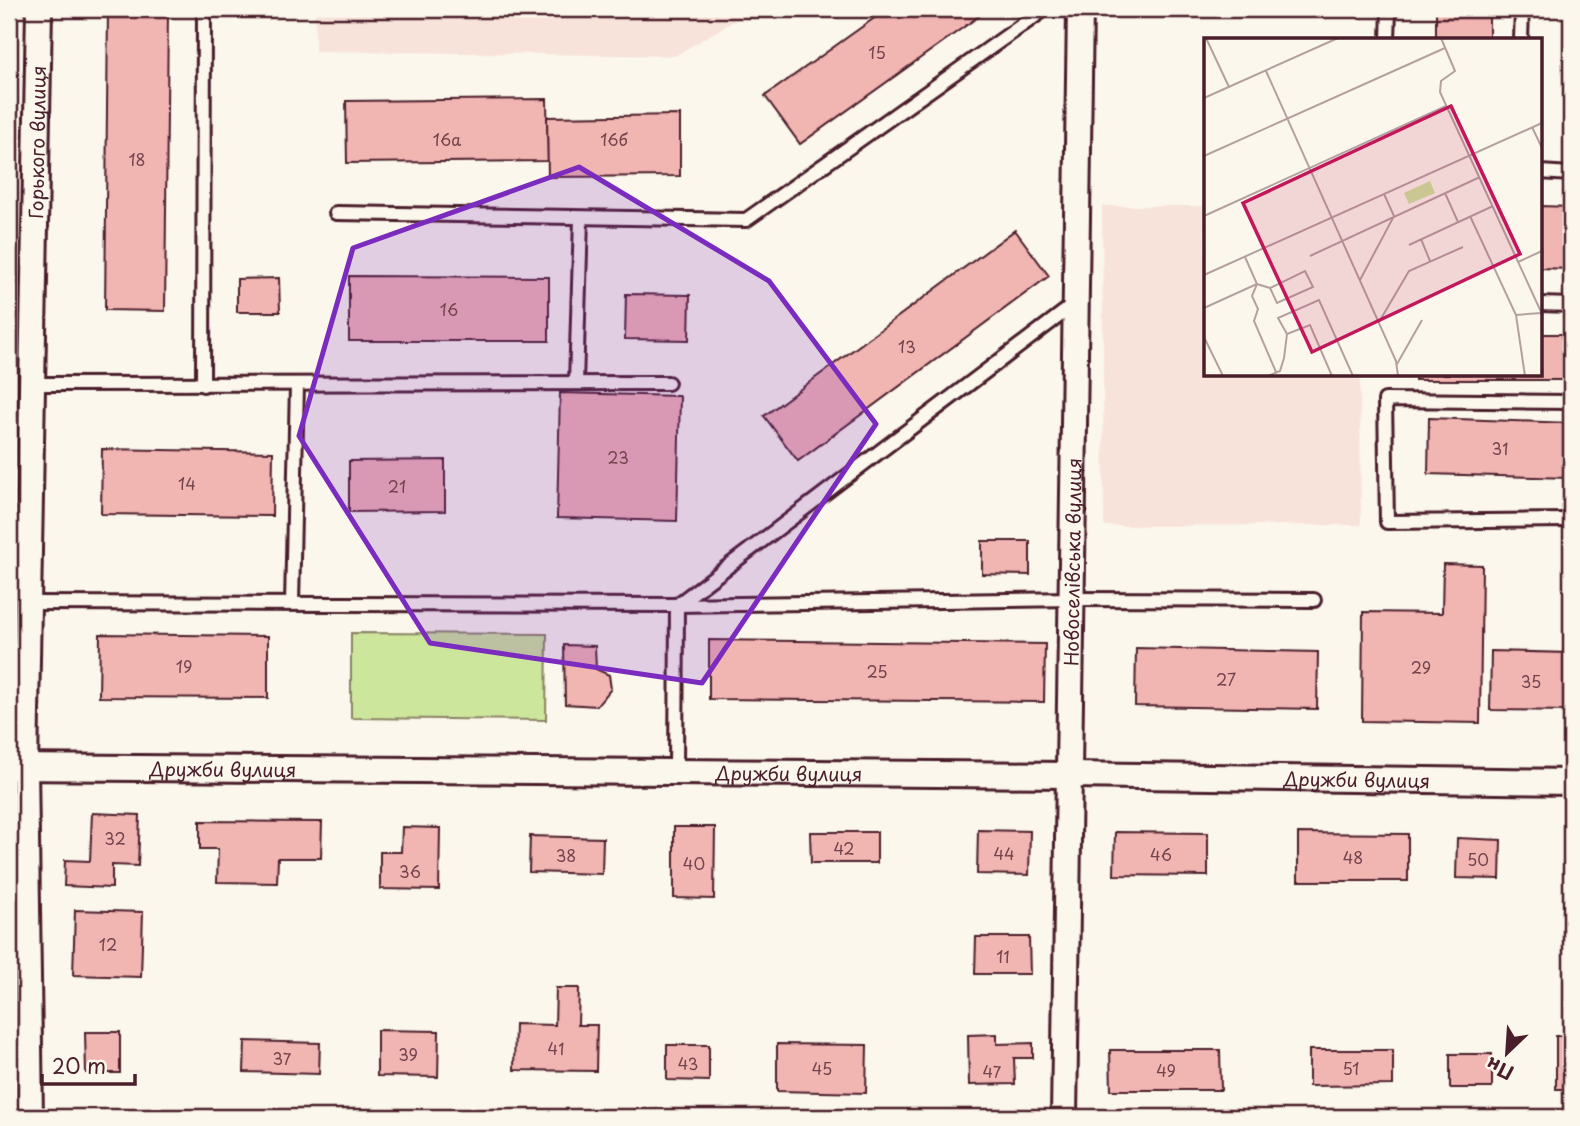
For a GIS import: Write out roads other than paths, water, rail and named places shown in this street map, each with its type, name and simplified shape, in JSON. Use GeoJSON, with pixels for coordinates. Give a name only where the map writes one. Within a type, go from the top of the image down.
{"type":"FeatureCollection","features":[{"type":"Feature","properties":{"kind":"street","name":"Горького вулиця"},"geometry":{"type":"LineString","coordinates":[[30,1117],[17,767],[28,603],[39,9]]}},
{"type":"Feature","properties":{"kind":"street","name":"Новоселівська вулиця"},"geometry":{"type":"LineString","coordinates":[[1064,1117],[1080,9]]}},
{"type":"Feature","properties":{"kind":"street","name":"Дружби вулиця"},"geometry":{"type":"LineString","coordinates":[[17,767],[1070,775],[1571,782]]}},
{"type":"Feature","properties":{"kind":"lane"},"geometry":{"type":"LineString","coordinates":[[203,385],[204,9]]}},
{"type":"Feature","properties":{"kind":"lane"},"geometry":{"type":"LineString","coordinates":[[336,213],[746,220],[1045,9]]}},
{"type":"Feature","properties":{"kind":"lane"},"geometry":{"type":"LineString","coordinates":[[1388,38],[1389,9]]}},
{"type":"Feature","properties":{"kind":"lane"},"geometry":{"type":"LineString","coordinates":[[1521,38],[1522,9]]}},
{"type":"Feature","properties":{"kind":"lane"},"geometry":{"type":"LineString","coordinates":[[1542,172],[1571,174]]}},
{"type":"Feature","properties":{"kind":"lane"},"geometry":{"type":"LineString","coordinates":[[576,383],[580,219]]}},
{"type":"Feature","properties":{"kind":"lane"},"geometry":{"type":"LineString","coordinates":[[677,605],[1077,302]]}},
{"type":"Feature","properties":{"kind":"lane"},"geometry":{"type":"LineString","coordinates":[[1542,304],[1571,305]]}},
{"type":"Feature","properties":{"kind":"lane"},"geometry":{"type":"LineString","coordinates":[[32,384],[668,383]]}},
{"type":"Feature","properties":{"kind":"lane"},"geometry":{"type":"LineString","coordinates":[[292,603],[297,385]]}},
{"type":"Feature","properties":{"kind":"lane"},"geometry":{"type":"LineString","coordinates":[[1571,402],[1385,400],[1387,522],[1571,520]]}},
{"type":"Feature","properties":{"kind":"lane"},"geometry":{"type":"LineString","coordinates":[[28,603],[677,605],[1073,599],[1314,600]]}},
{"type":"Feature","properties":{"kind":"lane"},"geometry":{"type":"LineString","coordinates":[[677,605],[677,772]]}}]}
